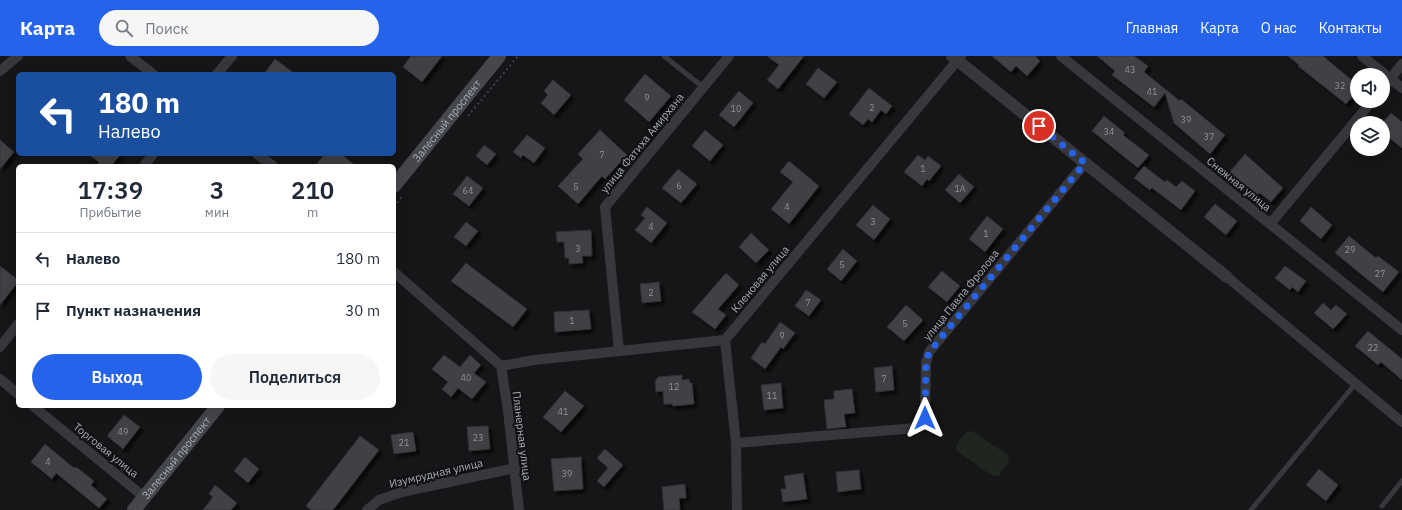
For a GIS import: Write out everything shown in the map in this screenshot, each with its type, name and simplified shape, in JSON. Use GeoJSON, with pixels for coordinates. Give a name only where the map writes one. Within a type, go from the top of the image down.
{"type":"FeatureCollection","features":[{"type":"Feature","properties":{"kind":"main road","name":"Залесный проспект"},"geometry":{"type":"LineString","coordinates":[[396,184],[499,56]]}},
{"type":"Feature","properties":{"kind":"main road","name":"Залесный проспект"},"geometry":{"type":"LineString","coordinates":[[134,510],[216,408]]}},
{"type":"Feature","properties":{"kind":"street"},"geometry":{"type":"LineString","coordinates":[[0,71],[18,56]]}},
{"type":"Feature","properties":{"kind":"street"},"geometry":{"type":"LineString","coordinates":[[130,56],[150,72]]}},
{"type":"Feature","properties":{"kind":"street"},"geometry":{"type":"LineString","coordinates":[[220,72],[232,56]]}},
{"type":"Feature","properties":{"kind":"street","name":"улица Фатиха Амирхана"},"geometry":{"type":"LineString","coordinates":[[619,351],[605,207],[729,56]]}},
{"type":"Feature","properties":{"kind":"street","name":"Снежная улица"},"geometry":{"type":"LineString","coordinates":[[1061,56],[1402,330]]}},
{"type":"Feature","properties":{"kind":"street"},"geometry":{"type":"LineString","coordinates":[[1362,56],[1402,88]]}},
{"type":"Feature","properties":{"kind":"street"},"geometry":{"type":"LineString","coordinates":[[957,58],[1402,422]]}},
{"type":"Feature","properties":{"kind":"street","name":"Кленовая улица"},"geometry":{"type":"LineString","coordinates":[[725,340],[957,58]]}},
{"type":"Feature","properties":{"kind":"street"},"geometry":{"type":"LineString","coordinates":[[1391,79],[1402,64]]}},
{"type":"Feature","properties":{"kind":"street"},"geometry":{"type":"LineString","coordinates":[[1270,224],[1366,108]]}},
{"type":"Feature","properties":{"kind":"street"},"geometry":{"type":"LineString","coordinates":[[260,156],[270,164]]}},
{"type":"Feature","properties":{"kind":"street","name":"улица Павла Фролова"},"geometry":{"type":"LineString","coordinates":[[736,442],[916,428],[925,418],[926,363],[929,352],[1085,163]]}},
{"type":"Feature","properties":{"kind":"street"},"geometry":{"type":"LineString","coordinates":[[396,274],[501,366],[534,360],[725,340],[736,442],[737,510]]}},
{"type":"Feature","properties":{"kind":"street"},"geometry":{"type":"LineString","coordinates":[[0,347],[16,327]]}},
{"type":"Feature","properties":{"kind":"street","name":"Планерная улица"},"geometry":{"type":"LineString","coordinates":[[501,366],[515,468],[519,510]]}},
{"type":"Feature","properties":{"kind":"street"},"geometry":{"type":"LineString","coordinates":[[0,379],[16,392]]}},
{"type":"Feature","properties":{"kind":"street","name":"Торговая улица"},"geometry":{"type":"LineString","coordinates":[[35,408],[144,497]]}},
{"type":"Feature","properties":{"kind":"street","name":"Изумрудная улица"},"geometry":{"type":"LineString","coordinates":[[367,510],[379,500],[402,492],[515,468]]}},
{"type":"Feature","properties":{"kind":"lane"},"geometry":{"type":"LineString","coordinates":[[664,56],[703,88]]}},
{"type":"Feature","properties":{"kind":"lane"},"geometry":{"type":"LineString","coordinates":[[1251,510],[1356,383]]}},
{"type":"Feature","properties":{"kind":"lane"},"geometry":{"type":"LineString","coordinates":[[1382,506],[1402,481]]}},
{"type":"Feature","properties":{"kind":"shaded area"},"geometry":{"type":"Polygon","coordinates":[[[972,431],[1008,455],[1009,461],[999,476],[991,475],[957,451],[956,445],[966,432],[972,431]]]}},
{"type":"Feature","properties":{"kind":"building"},"geometry":{"type":"Polygon","coordinates":[[[411,56],[442,56],[422,82],[403,67],[411,56]]]}},
{"type":"Feature","properties":{"kind":"building"},"geometry":{"type":"Polygon","coordinates":[[[767,56],[804,56],[778,89],[767,80],[779,65],[767,56]]]}},
{"type":"Feature","properties":{"kind":"building"},"geometry":{"type":"Polygon","coordinates":[[[992,56],[1035,56],[1040,61],[1027,76],[1016,66],[1011,72],[992,56]]]}},
{"type":"Feature","properties":{"kind":"building"},"geometry":{"type":"Polygon","coordinates":[[[1097,56],[1134,56],[1148,66],[1144,72],[1180,101],[1181,99],[1225,135],[1210,154],[1174,123],[1165,93],[1154,107],[1112,75],[1115,71],[1097,56]]]}},
{"type":"Feature","properties":{"kind":"building"},"geometry":{"type":"Polygon","coordinates":[[[1288,56],[1323,56],[1350,79],[1350,99],[1346,104],[1298,66],[1299,65],[1288,56]]]}},
{"type":"Feature","properties":{"kind":"building"},"geometry":{"type":"Polygon","coordinates":[[[275,59],[292,72],[265,72],[275,59]]]}},
{"type":"Feature","properties":{"kind":"building"},"geometry":{"type":"Polygon","coordinates":[[[818,68],[837,82],[824,98],[806,84],[818,68]]]}},
{"type":"Feature","properties":{"kind":"building"},"geometry":{"type":"Polygon","coordinates":[[[645,74],[671,96],[649,122],[624,100],[645,74]]]}},
{"type":"Feature","properties":{"kind":"building"},"geometry":{"type":"Polygon","coordinates":[[[553,80],[571,95],[554,115],[541,103],[548,95],[544,91],[553,80]]]}},
{"type":"Feature","properties":{"kind":"building"},"geometry":{"type":"Polygon","coordinates":[[[869,88],[892,106],[886,114],[881,110],[872,122],[868,119],[863,125],[849,114],[869,88]]]}},
{"type":"Feature","properties":{"kind":"building"},"geometry":{"type":"Polygon","coordinates":[[[739,91],[753,103],[734,127],[719,115],[739,91]]]}},
{"type":"Feature","properties":{"kind":"building"},"geometry":{"type":"Polygon","coordinates":[[[1391,113],[1402,122],[1402,148],[1390,139],[1390,116],[1388,116],[1391,113]]]}},
{"type":"Feature","properties":{"kind":"building"},"geometry":{"type":"Polygon","coordinates":[[[1104,116],[1125,133],[1123,135],[1149,155],[1138,168],[1092,131],[1104,116]]]}},
{"type":"Feature","properties":{"kind":"building"},"geometry":{"type":"Polygon","coordinates":[[[600,130],[627,155],[605,179],[602,176],[578,204],[558,186],[583,159],[578,154],[600,130]]]}},
{"type":"Feature","properties":{"kind":"building"},"geometry":{"type":"Polygon","coordinates":[[[705,130],[723,145],[710,161],[692,146],[705,130]]]}},
{"type":"Feature","properties":{"kind":"building"},"geometry":{"type":"Polygon","coordinates":[[[527,135],[545,148],[534,163],[523,155],[521,158],[513,152],[527,135]]]}},
{"type":"Feature","properties":{"kind":"building"},"geometry":{"type":"Polygon","coordinates":[[[0,140],[14,152],[0,169],[0,140]]]}},
{"type":"Feature","properties":{"kind":"building"},"geometry":{"type":"Polygon","coordinates":[[[484,145],[496,154],[487,165],[476,156],[484,145]]]}},
{"type":"Feature","properties":{"kind":"building"},"geometry":{"type":"Polygon","coordinates":[[[1245,154],[1283,188],[1271,202],[1260,193],[1256,196],[1229,173],[1245,154]]]}},
{"type":"Feature","properties":{"kind":"building"},"geometry":{"type":"Polygon","coordinates":[[[918,155],[925,160],[928,156],[941,166],[929,181],[927,179],[922,186],[904,172],[918,155]]]}},
{"type":"Feature","properties":{"kind":"building"},"geometry":{"type":"Polygon","coordinates":[[[91,156],[119,156],[113,164],[98,164],[99,162],[91,156]]]}},
{"type":"Feature","properties":{"kind":"building"},"geometry":{"type":"Polygon","coordinates":[[[323,156],[344,156],[354,164],[317,164],[323,156]]]}},
{"type":"Feature","properties":{"kind":"building"},"geometry":{"type":"Polygon","coordinates":[[[789,161],[819,186],[789,224],[771,209],[793,182],[780,172],[789,161]]]}},
{"type":"Feature","properties":{"kind":"building"},"geometry":{"type":"Polygon","coordinates":[[[1144,166],[1165,182],[1167,180],[1176,187],[1182,181],[1195,191],[1181,210],[1152,188],[1150,190],[1134,178],[1144,166]]]}},
{"type":"Feature","properties":{"kind":"building"},"geometry":{"type":"Polygon","coordinates":[[[678,169],[697,184],[681,203],[662,188],[678,169]]]}},
{"type":"Feature","properties":{"kind":"building"},"geometry":{"type":"Polygon","coordinates":[[[959,174],[974,187],[960,203],[945,190],[959,174]]]}},
{"type":"Feature","properties":{"kind":"building"},"geometry":{"type":"Polygon","coordinates":[[[467,176],[483,188],[469,206],[453,194],[467,176]]]}},
{"type":"Feature","properties":{"kind":"building"},"geometry":{"type":"Polygon","coordinates":[[[1215,204],[1237,221],[1226,235],[1204,217],[1215,204]]]}},
{"type":"Feature","properties":{"kind":"building"},"geometry":{"type":"Polygon","coordinates":[[[873,205],[890,219],[874,240],[856,225],[873,205]]]}},
{"type":"Feature","properties":{"kind":"building"},"geometry":{"type":"Polygon","coordinates":[[[647,207],[667,223],[651,243],[635,230],[645,218],[641,215],[647,207]]]}},
{"type":"Feature","properties":{"kind":"building"},"geometry":{"type":"Polygon","coordinates":[[[1311,207],[1332,225],[1321,239],[1300,221],[1311,207]]]}},
{"type":"Feature","properties":{"kind":"building"},"geometry":{"type":"Polygon","coordinates":[[[987,216],[1003,229],[985,252],[969,239],[987,216]]]}},
{"type":"Feature","properties":{"kind":"building"},"geometry":{"type":"Polygon","coordinates":[[[466,222],[478,231],[466,246],[454,237],[466,222]]]}},
{"type":"Feature","properties":{"kind":"building"},"geometry":{"type":"Polygon","coordinates":[[[591,230],[592,256],[582,256],[583,263],[569,264],[569,258],[565,258],[564,242],[557,242],[556,232],[591,230]]]}},
{"type":"Feature","properties":{"kind":"building"},"geometry":{"type":"Polygon","coordinates":[[[751,233],[769,250],[756,263],[739,247],[751,233]]]}},
{"type":"Feature","properties":{"kind":"building"},"geometry":{"type":"Polygon","coordinates":[[[1349,236],[1376,258],[1378,256],[1399,272],[1383,292],[1335,253],[1349,236]]]}},
{"type":"Feature","properties":{"kind":"building"},"geometry":{"type":"Polygon","coordinates":[[[843,249],[857,261],[841,281],[827,269],[843,249]]]}},
{"type":"Feature","properties":{"kind":"building"},"geometry":{"type":"Polygon","coordinates":[[[466,263],[527,309],[513,327],[451,281],[466,263]]]}},
{"type":"Feature","properties":{"kind":"building"},"geometry":{"type":"Polygon","coordinates":[[[0,266],[16,278],[16,285],[0,305],[0,266]]]}},
{"type":"Feature","properties":{"kind":"building"},"geometry":{"type":"Polygon","coordinates":[[[1285,266],[1306,281],[1298,292],[1292,287],[1290,290],[1275,278],[1285,266]]]}},
{"type":"Feature","properties":{"kind":"building"},"geometry":{"type":"Polygon","coordinates":[[[942,271],[960,286],[947,302],[928,287],[942,271]]]}},
{"type":"Feature","properties":{"kind":"building"},"geometry":{"type":"Polygon","coordinates":[[[726,273],[739,285],[718,309],[726,315],[715,329],[692,312],[726,273]]]}},
{"type":"Feature","properties":{"kind":"building"},"geometry":{"type":"Polygon","coordinates":[[[659,282],[661,301],[642,303],[640,284],[659,282]]]}},
{"type":"Feature","properties":{"kind":"building"},"geometry":{"type":"Polygon","coordinates":[[[806,290],[821,300],[809,316],[795,306],[806,290]]]}},
{"type":"Feature","properties":{"kind":"building"},"geometry":{"type":"Polygon","coordinates":[[[1323,303],[1331,310],[1336,305],[1347,314],[1333,329],[1314,313],[1323,303]]]}},
{"type":"Feature","properties":{"kind":"building"},"geometry":{"type":"Polygon","coordinates":[[[906,305],[923,320],[904,341],[887,327],[906,305]]]}},
{"type":"Feature","properties":{"kind":"building"},"geometry":{"type":"Polygon","coordinates":[[[589,310],[591,329],[555,332],[554,312],[589,310]]]}},
{"type":"Feature","properties":{"kind":"building"},"geometry":{"type":"Polygon","coordinates":[[[780,322],[795,333],[783,349],[781,347],[765,369],[751,358],[762,342],[765,344],[780,322]]]}},
{"type":"Feature","properties":{"kind":"building"},"geometry":{"type":"Polygon","coordinates":[[[1368,331],[1402,359],[1402,380],[1381,362],[1378,365],[1355,346],[1368,331]]]}},
{"type":"Feature","properties":{"kind":"building"},"geometry":{"type":"Polygon","coordinates":[[[444,355],[460,367],[470,355],[481,365],[474,373],[486,382],[472,399],[458,388],[451,397],[442,389],[448,382],[432,369],[444,355]]]}},
{"type":"Feature","properties":{"kind":"building"},"geometry":{"type":"Polygon","coordinates":[[[892,366],[894,390],[876,392],[874,368],[892,366]]]}},
{"type":"Feature","properties":{"kind":"building"},"geometry":{"type":"Polygon","coordinates":[[[682,375],[682,380],[689,379],[690,383],[692,383],[694,404],[673,406],[672,404],[664,404],[663,391],[656,392],[655,382],[658,377],[682,375]]]}},
{"type":"Feature","properties":{"kind":"building"},"geometry":{"type":"Polygon","coordinates":[[[781,383],[783,408],[764,410],[761,385],[781,383]]]}},
{"type":"Feature","properties":{"kind":"building"},"geometry":{"type":"Polygon","coordinates":[[[852,389],[855,413],[844,414],[846,427],[827,429],[824,400],[834,399],[834,391],[852,389]]]}},
{"type":"Feature","properties":{"kind":"building"},"geometry":{"type":"Polygon","coordinates":[[[565,391],[584,406],[561,432],[543,417],[565,391]]]}},
{"type":"Feature","properties":{"kind":"building"},"geometry":{"type":"Polygon","coordinates":[[[124,415],[140,427],[123,449],[107,436],[124,415]]]}},
{"type":"Feature","properties":{"kind":"building"},"geometry":{"type":"Polygon","coordinates":[[[488,426],[490,449],[469,451],[467,427],[488,426]]]}},
{"type":"Feature","properties":{"kind":"building"},"geometry":{"type":"Polygon","coordinates":[[[413,432],[416,451],[394,454],[391,435],[413,432]]]}},
{"type":"Feature","properties":{"kind":"building"},"geometry":{"type":"Polygon","coordinates":[[[360,436],[379,450],[333,510],[311,510],[306,506],[360,436]]]}},
{"type":"Feature","properties":{"kind":"building"},"geometry":{"type":"Polygon","coordinates":[[[45,444],[74,468],[76,467],[94,481],[91,485],[107,499],[99,508],[56,473],[52,479],[31,462],[45,444]]]}},
{"type":"Feature","properties":{"kind":"building"},"geometry":{"type":"Polygon","coordinates":[[[605,449],[623,465],[604,487],[597,481],[608,468],[597,458],[605,449]]]}},
{"type":"Feature","properties":{"kind":"building"},"geometry":{"type":"Polygon","coordinates":[[[245,457],[259,469],[248,483],[234,471],[245,457]]]}},
{"type":"Feature","properties":{"kind":"building"},"geometry":{"type":"Polygon","coordinates":[[[581,457],[583,489],[554,491],[551,459],[581,457]]]}},
{"type":"Feature","properties":{"kind":"building"},"geometry":{"type":"Polygon","coordinates":[[[1319,469],[1338,485],[1326,501],[1306,485],[1319,469]]]}},
{"type":"Feature","properties":{"kind":"building"},"geometry":{"type":"Polygon","coordinates":[[[859,470],[861,489],[838,492],[836,472],[859,470]]]}},
{"type":"Feature","properties":{"kind":"building"},"geometry":{"type":"Polygon","coordinates":[[[803,473],[807,499],[783,502],[781,489],[786,489],[784,476],[803,473]]]}},
{"type":"Feature","properties":{"kind":"building"},"geometry":{"type":"Polygon","coordinates":[[[685,484],[686,498],[679,498],[680,510],[664,510],[662,487],[685,484]]]}},
{"type":"Feature","properties":{"kind":"building"},"geometry":{"type":"Polygon","coordinates":[[[215,485],[237,503],[231,510],[203,510],[213,497],[209,494],[215,485]]]}},
{"type":"Feature","properties":{"kind":"route"},"geometry":{"type":"LineString","coordinates":[[925,418],[926,363],[929,352],[1085,163],[1039,126]]}}]}
